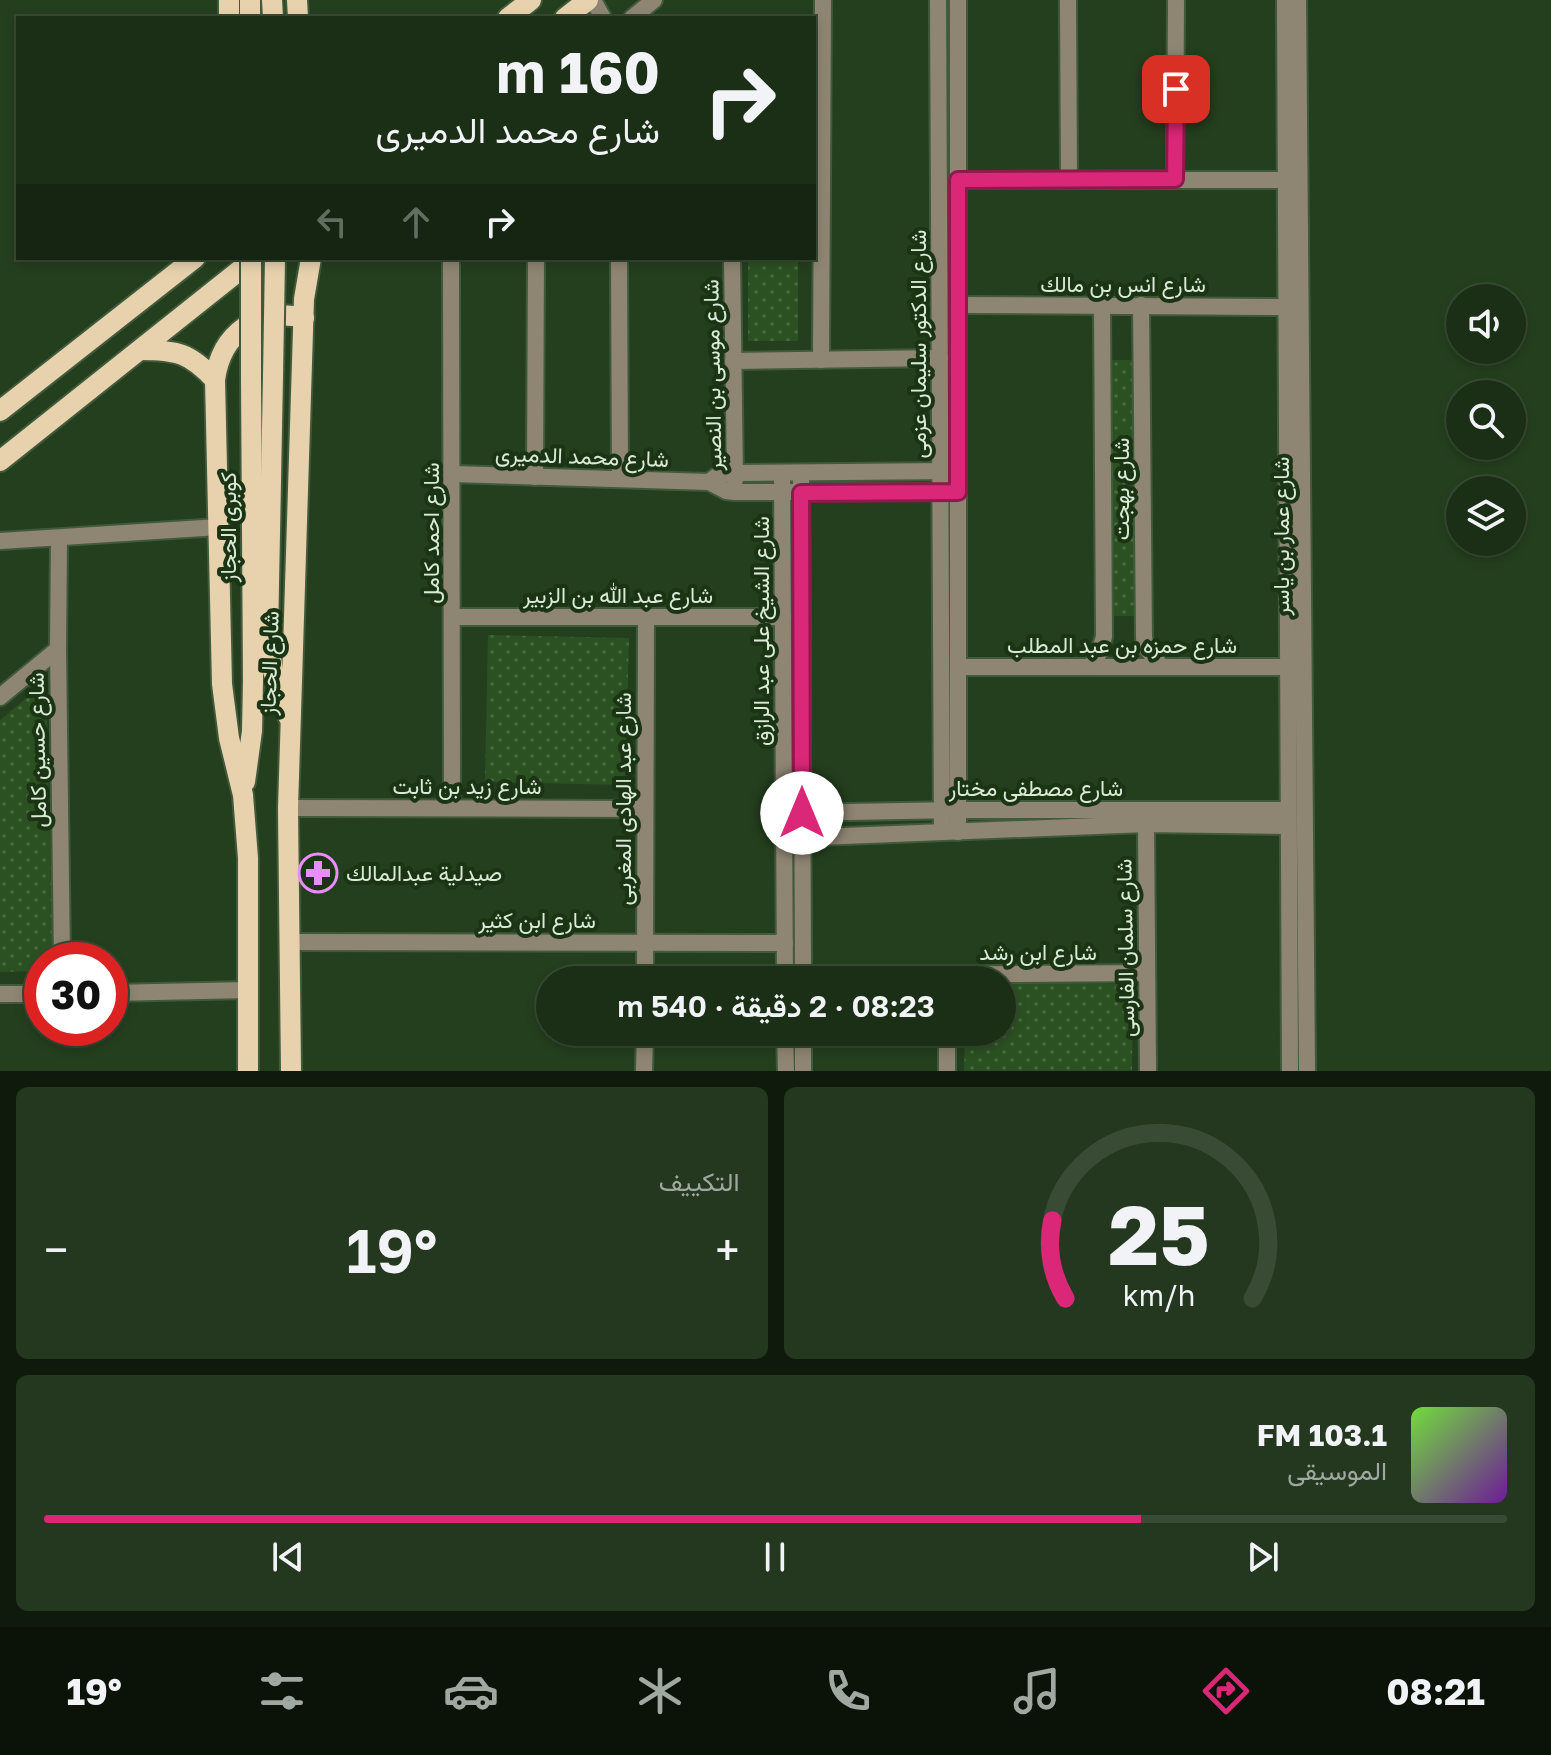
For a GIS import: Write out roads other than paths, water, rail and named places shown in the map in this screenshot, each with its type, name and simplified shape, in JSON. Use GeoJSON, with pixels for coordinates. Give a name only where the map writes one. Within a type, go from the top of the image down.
{"type":"FeatureCollection","features":[{"type":"Feature","properties":{"kind":"main road"},"geometry":{"type":"LineString","coordinates":[[511,16],[531,0]]}},
{"type":"Feature","properties":{"kind":"main road"},"geometry":{"type":"LineString","coordinates":[[568,16],[590,0]]}},
{"type":"Feature","properties":{"kind":"main road"},"geometry":{"type":"LineString","coordinates":[[0,411],[191,260]]}},
{"type":"Feature","properties":{"kind":"main road"},"geometry":{"type":"LineString","coordinates":[[0,461],[251,260]]}},
{"type":"Feature","properties":{"kind":"main road","name":"كوبرى الحجاز"},"geometry":{"type":"LineString","coordinates":[[243,795],[252,731],[253,681],[253,260]]}},
{"type":"Feature","properties":{"kind":"main road","name":"كوبرى الحجاز"},"geometry":{"type":"LineString","coordinates":[[275,260],[268,637],[273,671],[291,724]]}},
{"type":"Feature","properties":{"kind":"main road","name":"شارع الحجاز"},"geometry":{"type":"LineString","coordinates":[[291,1071],[288,808],[304,318],[311,260]]}},
{"type":"Feature","properties":{"kind":"main road"},"geometry":{"type":"LineString","coordinates":[[215,380],[226,344],[244,327],[255,320],[279,314],[304,318]]}},
{"type":"Feature","properties":{"kind":"main road"},"geometry":{"type":"LineString","coordinates":[[141,350],[179,352],[196,360],[215,380]]}},
{"type":"Feature","properties":{"kind":"main road","name":"شارع الحجاز"},"geometry":{"type":"LineString","coordinates":[[215,380],[222,684],[229,738],[243,795],[248,858],[248,1071]]}},
{"type":"Feature","properties":{"kind":"street"},"geometry":{"type":"LineString","coordinates":[[634,16],[654,0]]}},
{"type":"Feature","properties":{"kind":"street"},"geometry":{"type":"LineString","coordinates":[[821,360],[818,92],[823,0]]}},
{"type":"Feature","properties":{"kind":"street","name":"شارع الدكتور سليمان عزمى"},"geometry":{"type":"LineString","coordinates":[[938,0],[940,472],[950,832]]}},
{"type":"Feature","properties":{"kind":"street","name":"شارع الدكتور سليمان عزمى"},"geometry":{"type":"LineString","coordinates":[[950,810],[958,667],[958,0]]}},
{"type":"Feature","properties":{"kind":"street"},"geometry":{"type":"LineString","coordinates":[[1068,0],[1069,180]]}},
{"type":"Feature","properties":{"kind":"street"},"geometry":{"type":"LineString","coordinates":[[1175,179],[1176,0]]}},
{"type":"Feature","properties":{"kind":"street","name":"شارع عمار بن ياسر"},"geometry":{"type":"LineString","coordinates":[[1285,0],[1290,1071]]}},
{"type":"Feature","properties":{"kind":"street","name":"شارع عمار بن ياسر"},"geometry":{"type":"LineString","coordinates":[[1298,0],[1307,1071]]}},
{"type":"Feature","properties":{"kind":"street"},"geometry":{"type":"LineString","coordinates":[[958,180],[1286,180]]}},
{"type":"Feature","properties":{"kind":"street","name":"شارع احمد كامل"},"geometry":{"type":"LineString","coordinates":[[451,260],[452,808]]}},
{"type":"Feature","properties":{"kind":"street"},"geometry":{"type":"LineString","coordinates":[[535,477],[536,260]]}},
{"type":"Feature","properties":{"kind":"street"},"geometry":{"type":"LineString","coordinates":[[619,260],[620,479]]}},
{"type":"Feature","properties":{"kind":"street","name":"شارع موسى بن النصير"},"geometry":{"type":"LineString","coordinates":[[732,260],[735,492]]}},
{"type":"Feature","properties":{"kind":"street","name":"شارع انس بن مالك"},"geometry":{"type":"LineString","coordinates":[[958,305],[1287,307]]}},
{"type":"Feature","properties":{"kind":"street","name":"شارع بهجت"},"geometry":{"type":"LineString","coordinates":[[1090,667],[1102,648],[1104,637],[1102,305]]}},
{"type":"Feature","properties":{"kind":"street","name":"شارع بهجت"},"geometry":{"type":"LineString","coordinates":[[1141,305],[1144,638],[1147,649],[1161,666]]}},
{"type":"Feature","properties":{"kind":"street"},"geometry":{"type":"LineString","coordinates":[[733,361],[940,358]]}},
{"type":"Feature","properties":{"kind":"street","name":"شارع محمد الدميرى"},"geometry":{"type":"LineString","coordinates":[[709,482],[717,476],[735,473],[958,471]]}},
{"type":"Feature","properties":{"kind":"street","name":"شارع الشيخ على عبد الرازق"},"geometry":{"type":"LineString","coordinates":[[782,473],[785,966]]}},
{"type":"Feature","properties":{"kind":"street","name":"شارع الشيخ على عبد الرازق"},"geometry":{"type":"LineString","coordinates":[[801,473],[803,966]]}},
{"type":"Feature","properties":{"kind":"street","name":"شارع محمد الدميرى"},"geometry":{"type":"LineString","coordinates":[[453,474],[709,482],[717,488],[735,492],[958,492]]}},
{"type":"Feature","properties":{"kind":"street"},"geometry":{"type":"LineString","coordinates":[[0,541],[219,527]]}},
{"type":"Feature","properties":{"kind":"street","name":"شارع حسين كامل"},"geometry":{"type":"LineString","coordinates":[[59,539],[62,942]]}},
{"type":"Feature","properties":{"kind":"street","name":"شارع عبد الله بن الزبير"},"geometry":{"type":"LineString","coordinates":[[453,617],[783,617]]}},
{"type":"Feature","properties":{"kind":"street","name":"شارع عبد الهادى المغربى"},"geometry":{"type":"LineString","coordinates":[[645,966],[646,617]]}},
{"type":"Feature","properties":{"kind":"street"},"geometry":{"type":"LineString","coordinates":[[0,697],[58,649]]}},
{"type":"Feature","properties":{"kind":"street","name":"شارع حمزه بن عبد المطلب"},"geometry":{"type":"LineString","coordinates":[[958,667],[1286,667]]}},
{"type":"Feature","properties":{"kind":"street","name":"شارع زيد بن ثابت"},"geometry":{"type":"LineString","coordinates":[[288,808],[645,809]]}},
{"type":"Feature","properties":{"kind":"street","name":"شارع مصطفى مختار"},"geometry":{"type":"LineString","coordinates":[[784,813],[950,810],[1288,818]]}},
{"type":"Feature","properties":{"kind":"street","name":"شارع مصطفى مختار"},"geometry":{"type":"LineString","coordinates":[[784,838],[1288,818]]}},
{"type":"Feature","properties":{"kind":"street","name":"شارع سلمان الفارسى"},"geometry":{"type":"LineString","coordinates":[[1146,824],[1148,1071]]}},
{"type":"Feature","properties":{"kind":"street","name":"شارع ابن كثير"},"geometry":{"type":"LineString","coordinates":[[289,942],[785,943]]}},
{"type":"Feature","properties":{"kind":"street","name":"شارع ابن رشد"},"geometry":{"type":"LineString","coordinates":[[1016,976],[1147,973]]}},
{"type":"Feature","properties":{"kind":"street"},"geometry":{"type":"LineString","coordinates":[[128,993],[248,990]]}},
{"type":"Feature","properties":{"kind":"street"},"geometry":{"type":"LineString","coordinates":[[0,994],[24,994]]}},
{"type":"Feature","properties":{"kind":"street"},"geometry":{"type":"LineString","coordinates":[[644,1071],[645,1046]]}},
{"type":"Feature","properties":{"kind":"street"},"geometry":{"type":"LineString","coordinates":[[785,1046],[786,1071]]}},
{"type":"Feature","properties":{"kind":"street"},"geometry":{"type":"LineString","coordinates":[[803,1046],[803,1071]]}},
{"type":"Feature","properties":{"kind":"street"},"geometry":{"type":"LineString","coordinates":[[947,1046],[947,1071]]}},
{"type":"Feature","properties":{"kind":"place","name":"صيدلية عبدالمالك"},"geometry":{"type":"Point","coordinates":[318,873]}}]}
